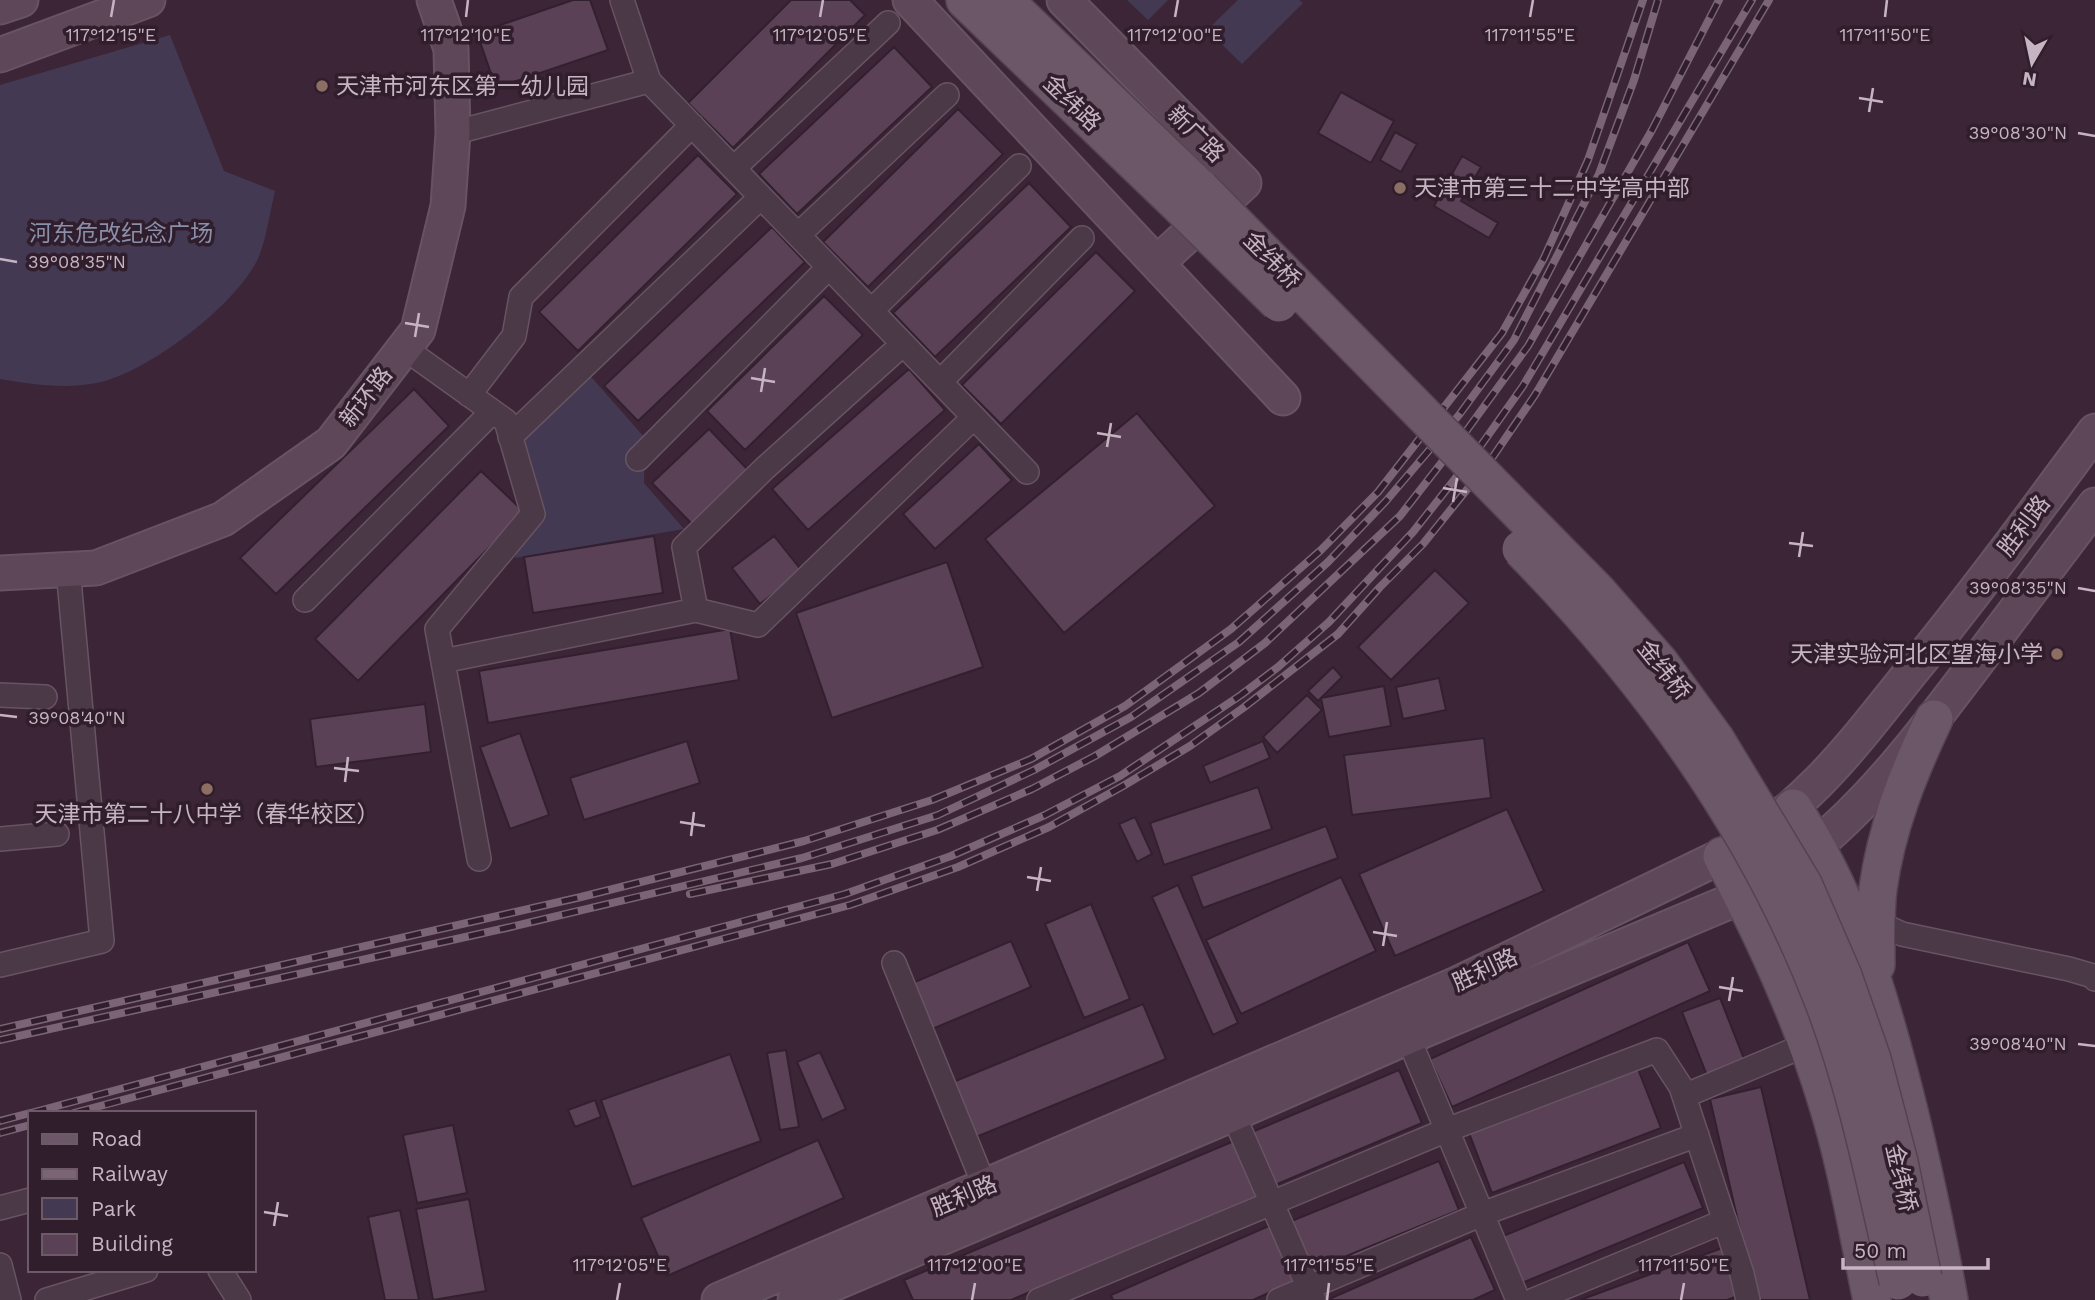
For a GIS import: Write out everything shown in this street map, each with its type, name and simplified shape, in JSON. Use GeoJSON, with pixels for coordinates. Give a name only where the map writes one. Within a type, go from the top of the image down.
{"type":"FeatureCollection","features":[{"type":"Feature","properties":{"kind":"main road"},"geometry":{"type":"LineString","coordinates":[[0,8],[21,0]]}},
{"type":"Feature","properties":{"kind":"main road"},"geometry":{"type":"LineString","coordinates":[[0,55],[148,0]]}},
{"type":"Feature","properties":{"kind":"main road","name":"新环路"},"geometry":{"type":"LineString","coordinates":[[0,573],[96,568],[223,519],[331,443],[418,330],[448,206],[453,133],[451,49],[434,0]]}},
{"type":"Feature","properties":{"kind":"main road","name":"金纬路"},"geometry":{"type":"LineString","coordinates":[[965,0],[1190,197]]}},
{"type":"Feature","properties":{"kind":"main road","name":"金纬路"},"geometry":{"type":"LineString","coordinates":[[1004,0],[1190,197]]}},
{"type":"Feature","properties":{"kind":"main road","name":"新广路"},"geometry":{"type":"LineString","coordinates":[[1064,0],[1244,183],[1157,263]]}},
{"type":"Feature","properties":{"kind":"main road"},"geometry":{"type":"LineString","coordinates":[[899,12],[1157,263],[1283,398]]}},
{"type":"Feature","properties":{"kind":"main road","name":"金纬桥"},"geometry":{"type":"LineString","coordinates":[[1190,197],[1535,563],[1614,651],[1693,753],[1737,824],[1779,901],[1823,1000],[1850,1081],[1912,1293]]}},
{"type":"Feature","properties":{"kind":"main road","name":"胜利路"},"geometry":{"type":"LineString","coordinates":[[795,1300],[985,1187],[1457,984],[1722,856],[1755,837],[1793,808],[1852,747],[1959,613],[2095,430]]}},
{"type":"Feature","properties":{"kind":"main road","name":"胜利路"},"geometry":{"type":"LineString","coordinates":[[719,1300],[827,1281],[1233,1114],[1743,896],[1772,880],[1818,846],[1862,804],[1934,719],[2095,505]]}},
{"type":"Feature","properties":{"kind":"main road"},"geometry":{"type":"LineString","coordinates":[[1876,987],[1878,891],[1892,823],[1901,794],[1934,719]]}},
{"type":"Feature","properties":{"kind":"main road"},"geometry":{"type":"LineString","coordinates":[[1793,808],[1818,846],[1837,884],[1876,987],[1912,1124],[1931,1204],[1912,1293]]}},
{"type":"Feature","properties":{"kind":"main road"},"geometry":{"type":"LineString","coordinates":[[1722,856],[1781,976],[1808,1045],[1828,1103],[1847,1183],[1912,1293]]}},
{"type":"Feature","properties":{"kind":"street"},"geometry":{"type":"LineString","coordinates":[[622,0],[649,81],[1027,472]]}},
{"type":"Feature","properties":{"kind":"street"},"geometry":{"type":"LineString","coordinates":[[734,168],[899,12]]}},
{"type":"Feature","properties":{"kind":"street"},"geometry":{"type":"LineString","coordinates":[[453,133],[649,81]]}},
{"type":"Feature","properties":{"kind":"street"},"geometry":{"type":"LineString","coordinates":[[798,235],[947,95]]}},
{"type":"Feature","properties":{"kind":"street"},"geometry":{"type":"LineString","coordinates":[[469,395],[514,336],[521,297],[692,125]]}},
{"type":"Feature","properties":{"kind":"street"},"geometry":{"type":"LineString","coordinates":[[871,311],[1019,166]]}},
{"type":"Feature","properties":{"kind":"street"},"geometry":{"type":"LineString","coordinates":[[510,437],[761,197]]}},
{"type":"Feature","properties":{"kind":"street"},"geometry":{"type":"LineString","coordinates":[[940,382],[1082,238]]}},
{"type":"Feature","properties":{"kind":"street"},"geometry":{"type":"LineString","coordinates":[[638,459],[829,267]]}},
{"type":"Feature","properties":{"kind":"street"},"geometry":{"type":"LineString","coordinates":[[696,610],[684,547],[765,468],[902,344]]}},
{"type":"Feature","properties":{"kind":"street"},"geometry":{"type":"LineString","coordinates":[[404,348],[506,421],[533,514],[437,629],[479,859]]}},
{"type":"Feature","properties":{"kind":"street"},"geometry":{"type":"LineString","coordinates":[[305,600],[492,412]]}},
{"type":"Feature","properties":{"kind":"street"},"geometry":{"type":"LineString","coordinates":[[443,662],[696,610],[758,625],[974,417]]}},
{"type":"Feature","properties":{"kind":"street"},"geometry":{"type":"LineString","coordinates":[[0,965],[103,941],[68,569]]}},
{"type":"Feature","properties":{"kind":"street"},"geometry":{"type":"LineString","coordinates":[[0,695],[45,697]]}},
{"type":"Feature","properties":{"kind":"street"},"geometry":{"type":"LineString","coordinates":[[0,839],[57,834]]}},
{"type":"Feature","properties":{"kind":"street"},"geometry":{"type":"LineString","coordinates":[[1837,884],[1861,914],[1902,934],[2069,969],[2095,979]]}},
{"type":"Feature","properties":{"kind":"street"},"geometry":{"type":"LineString","coordinates":[[894,963],[985,1187]]}},
{"type":"Feature","properties":{"kind":"street"},"geometry":{"type":"LineString","coordinates":[[1408,1037],[1518,1300]]}},
{"type":"Feature","properties":{"kind":"street"},"geometry":{"type":"LineString","coordinates":[[1684,1096],[1808,1045]]}},
{"type":"Feature","properties":{"kind":"street"},"geometry":{"type":"LineString","coordinates":[[1039,1300],[1078,1293],[1272,1203],[1447,1130],[1657,1049],[1681,1087],[1748,1300]]}},
{"type":"Feature","properties":{"kind":"street"},"geometry":{"type":"LineString","coordinates":[[1233,1114],[1312,1294]]}},
{"type":"Feature","properties":{"kind":"street"},"geometry":{"type":"LineString","coordinates":[[1279,1300],[1312,1294],[1482,1214],[1697,1135]]}},
{"type":"Feature","properties":{"kind":"street"},"geometry":{"type":"LineString","coordinates":[[0,1208],[28,1201]]}},
{"type":"Feature","properties":{"kind":"street"},"geometry":{"type":"LineString","coordinates":[[1534,1300],[1725,1221]]}},
{"type":"Feature","properties":{"kind":"street"},"geometry":{"type":"LineString","coordinates":[[0,1265],[9,1300]]}},
{"type":"Feature","properties":{"kind":"street"},"geometry":{"type":"LineString","coordinates":[[47,1300],[139,1272]]}},
{"type":"Feature","properties":{"kind":"street"},"geometry":{"type":"LineString","coordinates":[[221,1272],[239,1300]]}},
{"type":"Feature","properties":{"kind":"green space"},"geometry":{"type":"Polygon","coordinates":[[[1127,0],[1168,0],[1148,20],[1127,0]]]}},
{"type":"Feature","properties":{"kind":"green space"},"geometry":{"type":"Polygon","coordinates":[[[1238,0],[1299,0],[1303,3],[1242,64],[1207,30],[1238,0]]]}},
{"type":"Feature","properties":{"kind":"green space","name":"河东危改纪念广场"},"geometry":{"type":"Polygon","coordinates":[[[170,35],[224,171],[275,191],[260,254],[236,291],[217,310],[174,345],[130,371],[98,383],[70,386],[0,379],[0,85],[170,35]]]}},
{"type":"Feature","properties":{"kind":"green space"},"geometry":{"type":"Polygon","coordinates":[[[586,371],[645,438],[644,483],[684,529],[515,558],[530,502],[514,438],[586,371]]]}},
{"type":"Feature","properties":{"kind":"building"},"geometry":{"type":"Polygon","coordinates":[[[573,0],[590,0],[608,50],[496,88],[477,33],[573,0]]]}},
{"type":"Feature","properties":{"kind":"building"},"geometry":{"type":"Polygon","coordinates":[[[791,0],[850,0],[865,15],[733,148],[688,103],[791,0]]]}},
{"type":"Feature","properties":{"kind":"building"},"geometry":{"type":"Polygon","coordinates":[[[894,47],[932,87],[797,214],[759,174],[894,47]]]}},
{"type":"Feature","properties":{"kind":"building"},"geometry":{"type":"Polygon","coordinates":[[[1341,92],[1394,121],[1371,163],[1318,133],[1341,92]]]}},
{"type":"Feature","properties":{"kind":"building"},"geometry":{"type":"Polygon","coordinates":[[[958,109],[1003,154],[868,287],[823,242],[958,109]]]}},
{"type":"Feature","properties":{"kind":"building"},"geometry":{"type":"Polygon","coordinates":[[[1395,132],[1417,144],[1401,172],[1380,160],[1395,132]]]}},
{"type":"Feature","properties":{"kind":"building"},"geometry":{"type":"Polygon","coordinates":[[[698,155],[737,194],[578,351],[539,312],[698,155]]]}},
{"type":"Feature","properties":{"kind":"building"},"geometry":{"type":"Polygon","coordinates":[[[1462,156],[1481,167],[1461,201],[1498,223],[1489,238],[1434,206],[1462,156]]]}},
{"type":"Feature","properties":{"kind":"building"},"geometry":{"type":"Polygon","coordinates":[[[1029,183],[1071,227],[935,357],[893,313],[1029,183]]]}},
{"type":"Feature","properties":{"kind":"building"},"geometry":{"type":"Polygon","coordinates":[[[772,227],[805,262],[638,421],[604,386],[772,227]]]}},
{"type":"Feature","properties":{"kind":"building"},"geometry":{"type":"Polygon","coordinates":[[[1096,252],[1135,291],[1001,424],[962,385],[1096,252]]]}},
{"type":"Feature","properties":{"kind":"building"},"geometry":{"type":"Polygon","coordinates":[[[824,296],[863,335],[745,450],[707,411],[824,296]]]}},
{"type":"Feature","properties":{"kind":"building"},"geometry":{"type":"Polygon","coordinates":[[[909,369],[945,410],[808,530],[772,489],[909,369]]]}},
{"type":"Feature","properties":{"kind":"building"},"geometry":{"type":"Polygon","coordinates":[[[414,389],[449,426],[276,594],[240,558],[414,389]]]}},
{"type":"Feature","properties":{"kind":"building"},"geometry":{"type":"Polygon","coordinates":[[[1137,413],[1215,506],[1064,633],[985,539],[1137,413]]]}},
{"type":"Feature","properties":{"kind":"building"},"geometry":{"type":"Polygon","coordinates":[[[709,429],[750,472],[693,525],[652,483],[709,429]]]}},
{"type":"Feature","properties":{"kind":"building"},"geometry":{"type":"Polygon","coordinates":[[[979,444],[1012,480],[935,549],[903,514],[979,444]]]}},
{"type":"Feature","properties":{"kind":"building"},"geometry":{"type":"Polygon","coordinates":[[[481,471],[524,512],[358,681],[315,639],[481,471]]]}},
{"type":"Feature","properties":{"kind":"building"},"geometry":{"type":"Polygon","coordinates":[[[654,536],[663,593],[533,613],[524,557],[654,536]]]}},
{"type":"Feature","properties":{"kind":"building"},"geometry":{"type":"Polygon","coordinates":[[[774,536],[802,571],[760,604],[732,568],[774,536]]]}},
{"type":"Feature","properties":{"kind":"building"},"geometry":{"type":"Polygon","coordinates":[[[947,562],[983,667],[832,718],[796,613],[947,562]]]}},
{"type":"Feature","properties":{"kind":"building"},"geometry":{"type":"Polygon","coordinates":[[[1435,570],[1469,603],[1391,680],[1358,647],[1435,570]]]}},
{"type":"Feature","properties":{"kind":"building"},"geometry":{"type":"Polygon","coordinates":[[[730,629],[739,680],[488,723],[479,671],[730,629]]]}},
{"type":"Feature","properties":{"kind":"building"},"geometry":{"type":"Polygon","coordinates":[[[1333,667],[1342,677],[1318,701],[1308,691],[1333,667]]]}},
{"type":"Feature","properties":{"kind":"building"},"geometry":{"type":"Polygon","coordinates":[[[1439,678],[1446,710],[1403,719],[1396,687],[1439,678]]]}},
{"type":"Feature","properties":{"kind":"building"},"geometry":{"type":"Polygon","coordinates":[[[1384,686],[1391,726],[1329,737],[1321,698],[1384,686]]]}},
{"type":"Feature","properties":{"kind":"building"},"geometry":{"type":"Polygon","coordinates":[[[1307,695],[1322,710],[1277,753],[1263,737],[1307,695]]]}},
{"type":"Feature","properties":{"kind":"building"},"geometry":{"type":"Polygon","coordinates":[[[425,704],[431,752],[316,767],[310,719],[425,704]]]}},
{"type":"Feature","properties":{"kind":"building"},"geometry":{"type":"Polygon","coordinates":[[[520,733],[549,815],[510,829],[480,747],[520,733]]]}},
{"type":"Feature","properties":{"kind":"building"},"geometry":{"type":"Polygon","coordinates":[[[1484,738],[1491,798],[1352,815],[1344,755],[1484,738]]]}},
{"type":"Feature","properties":{"kind":"building"},"geometry":{"type":"Polygon","coordinates":[[[687,741],[700,783],[584,820],[570,778],[687,741]]]}},
{"type":"Feature","properties":{"kind":"building"},"geometry":{"type":"Polygon","coordinates":[[[1263,741],[1270,758],[1210,783],[1203,766],[1263,741]]]}},
{"type":"Feature","properties":{"kind":"building"},"geometry":{"type":"Polygon","coordinates":[[[1258,787],[1272,829],[1164,865],[1150,823],[1258,787]]]}},
{"type":"Feature","properties":{"kind":"building"},"geometry":{"type":"Polygon","coordinates":[[[1507,809],[1544,891],[1395,956],[1359,874],[1507,809]]]}},
{"type":"Feature","properties":{"kind":"building"},"geometry":{"type":"Polygon","coordinates":[[[1135,817],[1152,854],[1137,862],[1119,824],[1135,817]]]}},
{"type":"Feature","properties":{"kind":"building"},"geometry":{"type":"Polygon","coordinates":[[[1326,826],[1338,858],[1203,908],[1191,876],[1326,826]]]}},
{"type":"Feature","properties":{"kind":"building"},"geometry":{"type":"Polygon","coordinates":[[[1341,877],[1376,951],[1241,1014],[1206,940],[1341,877]]]}},
{"type":"Feature","properties":{"kind":"building"},"geometry":{"type":"Polygon","coordinates":[[[1178,885],[1238,1023],[1213,1035],[1152,897],[1178,885]]]}},
{"type":"Feature","properties":{"kind":"building"},"geometry":{"type":"Polygon","coordinates":[[[1091,904],[1130,999],[1084,1018],[1045,924],[1091,904]]]}},
{"type":"Feature","properties":{"kind":"building"},"geometry":{"type":"Polygon","coordinates":[[[1011,941],[1031,987],[930,1030],[910,984],[1011,941]]]}},
{"type":"Feature","properties":{"kind":"building"},"geometry":{"type":"Polygon","coordinates":[[[1688,942],[1710,991],[1452,1107],[1430,1059],[1688,942]]]}},
{"type":"Feature","properties":{"kind":"building"},"geometry":{"type":"Polygon","coordinates":[[[1720,998],[1746,1064],[1708,1078],[1682,1012],[1720,998]]]}},
{"type":"Feature","properties":{"kind":"building"},"geometry":{"type":"Polygon","coordinates":[[[1143,1004],[1166,1059],[976,1137],[953,1082],[1143,1004]]]}},
{"type":"Feature","properties":{"kind":"building"},"geometry":{"type":"Polygon","coordinates":[[[786,1050],[799,1127],[780,1130],[767,1053],[786,1050]]]}},
{"type":"Feature","properties":{"kind":"building"},"geometry":{"type":"Polygon","coordinates":[[[820,1052],[846,1109],[822,1120],[797,1062],[820,1052]]]}},
{"type":"Feature","properties":{"kind":"building"},"geometry":{"type":"Polygon","coordinates":[[[730,1054],[761,1141],[632,1187],[601,1100],[730,1054]]]}},
{"type":"Feature","properties":{"kind":"building"},"geometry":{"type":"Polygon","coordinates":[[[1638,1069],[1661,1128],[1492,1193],[1469,1133],[1638,1069]]]}},
{"type":"Feature","properties":{"kind":"building"},"geometry":{"type":"Polygon","coordinates":[[[1399,1070],[1422,1123],[1275,1185],[1252,1132],[1399,1070]]]}},
{"type":"Feature","properties":{"kind":"building"},"geometry":{"type":"Polygon","coordinates":[[[1761,1087],[1810,1300],[1756,1300],[1710,1099],[1761,1087]]]}},
{"type":"Feature","properties":{"kind":"building"},"geometry":{"type":"Polygon","coordinates":[[[595,1100],[601,1117],[575,1127],[568,1110],[595,1100]]]}},
{"type":"Feature","properties":{"kind":"building"},"geometry":{"type":"Polygon","coordinates":[[[453,1125],[467,1193],[417,1203],[403,1135],[453,1125]]]}},
{"type":"Feature","properties":{"kind":"building"},"geometry":{"type":"Polygon","coordinates":[[[818,1140],[844,1198],[667,1276],[641,1218],[818,1140]]]}},
{"type":"Feature","properties":{"kind":"building"},"geometry":{"type":"Polygon","coordinates":[[[1234,1141],[1258,1196],[1011,1300],[913,1300],[904,1280],[1234,1141]]]}},
{"type":"Feature","properties":{"kind":"building"},"geometry":{"type":"Polygon","coordinates":[[[1439,1161],[1459,1210],[1310,1271],[1289,1222],[1439,1161]]]}},
{"type":"Feature","properties":{"kind":"building"},"geometry":{"type":"Polygon","coordinates":[[[1684,1162],[1703,1208],[1522,1283],[1503,1236],[1684,1162]]]}},
{"type":"Feature","properties":{"kind":"building"},"geometry":{"type":"Polygon","coordinates":[[[469,1199],[486,1291],[433,1300],[416,1209],[469,1199]]]}},
{"type":"Feature","properties":{"kind":"building"},"geometry":{"type":"Polygon","coordinates":[[[400,1210],[419,1300],[385,1300],[368,1217],[400,1210]]]}},
{"type":"Feature","properties":{"kind":"building"},"geometry":{"type":"Polygon","coordinates":[[[1271,1225],[1295,1281],[1253,1300],[1113,1300],[1111,1295],[1271,1225]]]}},
{"type":"Feature","properties":{"kind":"building"},"geometry":{"type":"Polygon","coordinates":[[[1471,1237],[1495,1290],[1473,1300],[1327,1300],[1471,1237]]]}},
{"type":"Feature","properties":{"kind":"building"},"geometry":{"type":"Polygon","coordinates":[[[1725,1247],[1743,1294],[1727,1300],[1580,1300],[1725,1247]]]}},
{"type":"Feature","properties":{"kind":"railway"},"geometry":{"type":"LineString","coordinates":[[0,1029],[581,897],[804,841],[932,800],[1031,759],[1125,706],[1231,629],[1321,550],[1378,492],[1502,333],[1544,258],[1588,160],[1643,0]]}},
{"type":"Feature","properties":{"kind":"railway"},"geometry":{"type":"LineString","coordinates":[[0,1040],[506,928],[802,858],[938,815],[1034,770],[1131,717],[1239,642],[1328,562],[1386,501],[1459,415],[1514,340],[1599,174],[1634,80],[1658,0]]}},
{"type":"Feature","properties":{"kind":"railway"},"geometry":{"type":"LineString","coordinates":[[690,894],[832,864],[937,830],[1032,789],[1095,756],[1199,693],[1265,643],[1400,516],[1528,346],[1652,130],[1719,0]]}},
{"type":"Feature","properties":{"kind":"railway"},"geometry":{"type":"LineString","coordinates":[[38,1111],[845,894],[951,856],[1045,815],[1120,776],[1278,667],[1329,622],[1413,532],[1477,451],[1523,386],[1752,0]]}},
{"type":"Feature","properties":{"kind":"railway"},"geometry":{"type":"LineString","coordinates":[[81,1111],[850,905],[958,867],[1049,827],[1190,746],[1338,634],[1423,544],[1490,461],[1535,395],[1769,0]]}},
{"type":"Feature","properties":{"kind":"railway"},"geometry":{"type":"LineString","coordinates":[[0,1121],[28,1114]]}},
{"type":"Feature","properties":{"kind":"railway"},"geometry":{"type":"LineString","coordinates":[[0,1133],[28,1126]]}},
{"type":"Feature","properties":{"kind":"place","name":"天津市河东区第一幼儿园"},"geometry":{"type":"Point","coordinates":[322,86]}},
{"type":"Feature","properties":{"kind":"place","name":"天津市第三十二中学高中部"},"geometry":{"type":"Point","coordinates":[1400,188]}},
{"type":"Feature","properties":{"kind":"place","name":"天津实验河北区望海小学"},"geometry":{"type":"Point","coordinates":[2057,654]}},
{"type":"Feature","properties":{"kind":"place","name":"天津市第二十八中学（春华校区）"},"geometry":{"type":"Point","coordinates":[207,789]}}]}
